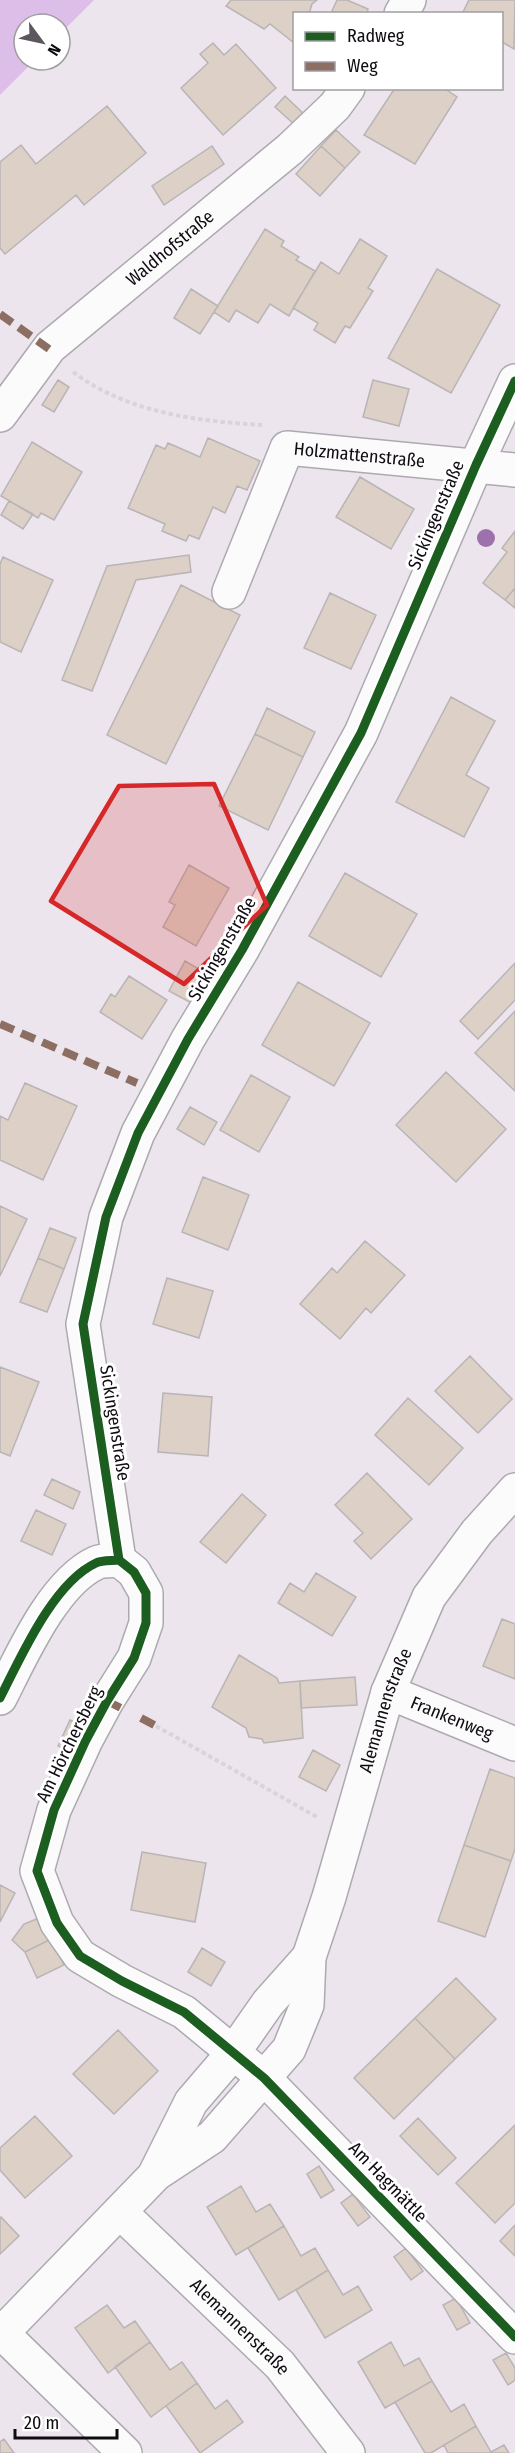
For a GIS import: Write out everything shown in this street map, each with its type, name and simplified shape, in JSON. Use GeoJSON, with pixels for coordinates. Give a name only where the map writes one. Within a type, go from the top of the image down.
{"type":"FeatureCollection","features":[{"type":"Feature","properties":{"kind":"street","name":"Waldhofstraße"},"geometry":{"type":"LineString","coordinates":[[0,415],[50,347],[290,149],[335,106],[347,90]]}},
{"type":"Feature","properties":{"kind":"street","name":"Sickingenstraße"},"geometry":{"type":"LineString","coordinates":[[119,1560],[83,1324],[106,1217],[138,1133],[188,1039],[242,950],[361,733],[476,465],[515,381]]}},
{"type":"Feature","properties":{"kind":"street","name":"Holzmattenstraße"},"geometry":{"type":"LineString","coordinates":[[229,592],[287,448],[515,470]]}},
{"type":"Feature","properties":{"kind":"street","name":"Alemannenstraße"},"geometry":{"type":"LineString","coordinates":[[125,2453],[1,2334],[156,2174],[212,2137],[289,2049],[307,2005],[309,1957],[388,1692],[429,1597],[477,1532],[515,1490]]}},
{"type":"Feature","properties":{"kind":"street"},"geometry":{"type":"LineString","coordinates":[[0,1698],[37,1626],[71,1582],[97,1562],[119,1560]]}},
{"type":"Feature","properties":{"kind":"street","name":"Am Hörchersberg"},"geometry":{"type":"LineString","coordinates":[[119,1560],[134,1572],[146,1593],[146,1623],[134,1658],[86,1740],[54,1810],[37,1871],[57,1923],[80,1956],[122,1981],[184,2012],[233,2053]]}},
{"type":"Feature","properties":{"kind":"street","name":"Frankenweg"},"geometry":{"type":"LineString","coordinates":[[388,1692],[515,1744]]}},
{"type":"Feature","properties":{"kind":"street","name":"Alemannenstraße"},"geometry":{"type":"LineString","coordinates":[[156,2174],[191,2102],[233,2053],[268,2003],[309,1957]]}},
{"type":"Feature","properties":{"kind":"street","name":"Am Hagmättle"},"geometry":{"type":"LineString","coordinates":[[233,2053],[264,2078],[515,2337]]}},
{"type":"Feature","properties":{"kind":"street","name":"Alemannenstraße"},"geometry":{"type":"LineString","coordinates":[[120,2212],[280,2365],[348,2453]]}},
{"type":"Feature","properties":{"kind":"path"},"geometry":{"type":"LineString","coordinates":[[83,380],[118,399],[144,409],[220,423],[255,425]]}},
{"type":"Feature","properties":{"kind":"path"},"geometry":{"type":"LineString","coordinates":[[156,1726],[347,1834]]}},
{"type":"Feature","properties":{"kind":"highlighted area"},"geometry":{"type":"Polygon","coordinates":[[[214,784],[267,905],[184,984],[51,901],[119,786],[214,784]]]}},
{"type":"Feature","properties":{"kind":"shaded area"},"geometry":{"type":"Polygon","coordinates":[[[0,0],[94,0],[72,22],[72,12],[12,12],[12,72],[23,72],[0,95],[0,0]]]}},
{"type":"Feature","properties":{"kind":"building"},"geometry":{"type":"Polygon","coordinates":[[[231,0],[317,0],[312,4],[310,12],[293,12],[293,42],[270,24],[264,29],[226,6],[231,0]]]}},
{"type":"Feature","properties":{"kind":"building"},"geometry":{"type":"Polygon","coordinates":[[[337,0],[347,0],[368,9],[367,12],[332,11],[337,0]]]}},
{"type":"Feature","properties":{"kind":"building"},"geometry":{"type":"Polygon","coordinates":[[[469,0],[515,0],[514,49],[503,43],[503,12],[463,12],[469,0]]]}},
{"type":"Feature","properties":{"kind":"building"},"geometry":{"type":"Polygon","coordinates":[[[213,43],[224,55],[236,44],[276,88],[223,135],[181,88],[208,63],[200,54],[213,43]]]}},
{"type":"Feature","properties":{"kind":"building"},"geometry":{"type":"Polygon","coordinates":[[[394,90],[447,90],[457,97],[415,164],[364,135],[394,90]]]}},
{"type":"Feature","properties":{"kind":"building"},"geometry":{"type":"Polygon","coordinates":[[[285,96],[306,116],[296,126],[275,107],[285,96]]]}},
{"type":"Feature","properties":{"kind":"building"},"geometry":{"type":"Polygon","coordinates":[[[107,106],[146,153],[84,205],[76,195],[5,254],[0,248],[0,162],[21,145],[36,164],[107,106]]]}},
{"type":"Feature","properties":{"kind":"building"},"geometry":{"type":"Polygon","coordinates":[[[336,130],[360,152],[345,168],[321,146],[336,130]]]}},
{"type":"Feature","properties":{"kind":"building"},"geometry":{"type":"Polygon","coordinates":[[[212,146],[224,164],[164,205],[152,186],[212,146]]]}},
{"type":"Feature","properties":{"kind":"building"},"geometry":{"type":"Polygon","coordinates":[[[321,146],[345,168],[320,196],[296,174],[321,146]]]}},
{"type":"Feature","properties":{"kind":"building"},"geometry":{"type":"Polygon","coordinates":[[[265,229],[284,241],[281,246],[299,257],[296,260],[315,271],[289,316],[270,304],[258,323],[236,310],[229,322],[214,312],[265,229]]]}},
{"type":"Feature","properties":{"kind":"building"},"geometry":{"type":"Polygon","coordinates":[[[360,239],[387,256],[368,288],[373,291],[350,328],[345,326],[335,343],[314,330],[318,323],[293,308],[321,262],[339,274],[360,239]]]}},
{"type":"Feature","properties":{"kind":"building"},"geometry":{"type":"Polygon","coordinates":[[[437,269],[500,305],[451,393],[388,358],[437,269]]]}},
{"type":"Feature","properties":{"kind":"building"},"geometry":{"type":"Polygon","coordinates":[[[191,289],[218,306],[200,334],[174,318],[191,289]]]}},
{"type":"Feature","properties":{"kind":"building"},"geometry":{"type":"Polygon","coordinates":[[[58,380],[69,387],[54,412],[42,405],[58,380]]]}},
{"type":"Feature","properties":{"kind":"building"},"geometry":{"type":"Polygon","coordinates":[[[373,380],[409,389],[399,426],[363,417],[373,380]]]}},
{"type":"Feature","properties":{"kind":"building"},"geometry":{"type":"Polygon","coordinates":[[[208,438],[260,461],[247,490],[237,486],[225,513],[213,507],[199,539],[189,535],[186,541],[162,531],[165,524],[128,508],[156,445],[165,449],[168,443],[200,457],[208,438]]]}},
{"type":"Feature","properties":{"kind":"building"},"geometry":{"type":"Polygon","coordinates":[[[32,442],[82,472],[54,520],[41,513],[38,518],[1,496],[32,442]]]}},
{"type":"Feature","properties":{"kind":"building"},"geometry":{"type":"Polygon","coordinates":[[[360,477],[414,509],[391,549],[336,517],[360,477]]]}},
{"type":"Feature","properties":{"kind":"building"},"geometry":{"type":"Polygon","coordinates":[[[9,501],[33,514],[23,529],[1,515],[9,501]]]}},
{"type":"Feature","properties":{"kind":"building"},"geometry":{"type":"Polygon","coordinates":[[[515,531],[515,588],[505,600],[483,583],[507,552],[502,548],[515,531]]]}},
{"type":"Feature","properties":{"kind":"building"},"geometry":{"type":"Polygon","coordinates":[[[189,555],[191,572],[136,580],[92,691],[62,680],[107,566],[189,555]]]}},
{"type":"Feature","properties":{"kind":"building"},"geometry":{"type":"Polygon","coordinates":[[[3,557],[53,580],[21,652],[0,642],[0,564],[3,557]]]}},
{"type":"Feature","properties":{"kind":"building"},"geometry":{"type":"Polygon","coordinates":[[[181,585],[240,615],[166,764],[107,735],[181,585]]]}},
{"type":"Feature","properties":{"kind":"building"},"geometry":{"type":"Polygon","coordinates":[[[515,588],[515,608],[505,600],[515,588]]]}},
{"type":"Feature","properties":{"kind":"building"},"geometry":{"type":"Polygon","coordinates":[[[330,593],[376,615],[351,669],[304,648],[330,593]]]}},
{"type":"Feature","properties":{"kind":"building"},"geometry":{"type":"Polygon","coordinates":[[[451,697],[495,721],[466,775],[489,788],[464,837],[396,802],[451,697]]]}},
{"type":"Feature","properties":{"kind":"building"},"geometry":{"type":"Polygon","coordinates":[[[267,708],[315,732],[303,757],[255,734],[267,708]]]}},
{"type":"Feature","properties":{"kind":"building"},"geometry":{"type":"Polygon","coordinates":[[[255,734],[303,757],[268,830],[219,806],[255,734]]]}},
{"type":"Feature","properties":{"kind":"building"},"geometry":{"type":"Polygon","coordinates":[[[189,865],[229,888],[196,946],[163,927],[175,905],[169,902],[189,865]]]}},
{"type":"Feature","properties":{"kind":"building"},"geometry":{"type":"Polygon","coordinates":[[[345,873],[417,914],[381,977],[309,936],[345,873]]]}},
{"type":"Feature","properties":{"kind":"building"},"geometry":{"type":"Polygon","coordinates":[[[185,961],[211,976],[195,1005],[169,991],[185,961]]]}},
{"type":"Feature","properties":{"kind":"building"},"geometry":{"type":"Polygon","coordinates":[[[515,963],[515,1000],[478,1039],[460,1021],[515,963]]]}},
{"type":"Feature","properties":{"kind":"building"},"geometry":{"type":"Polygon","coordinates":[[[129,976],[167,1000],[142,1039],[100,1012],[111,994],[115,997],[129,976]]]}},
{"type":"Feature","properties":{"kind":"building"},"geometry":{"type":"Polygon","coordinates":[[[298,982],[370,1023],[334,1086],[262,1045],[298,982]]]}},
{"type":"Feature","properties":{"kind":"building"},"geometry":{"type":"Polygon","coordinates":[[[515,1011],[515,1091],[475,1053],[515,1011]]]}},
{"type":"Feature","properties":{"kind":"building"},"geometry":{"type":"Polygon","coordinates":[[[446,1072],[506,1129],[456,1182],[396,1125],[446,1072]]]}},
{"type":"Feature","properties":{"kind":"building"},"geometry":{"type":"Polygon","coordinates":[[[251,1075],[290,1097],[259,1152],[220,1130],[251,1075]]]}},
{"type":"Feature","properties":{"kind":"building"},"geometry":{"type":"Polygon","coordinates":[[[25,1083],[77,1106],[43,1180],[0,1160],[0,1116],[8,1120],[25,1083]]]}},
{"type":"Feature","properties":{"kind":"building"},"geometry":{"type":"Polygon","coordinates":[[[190,1107],[217,1122],[204,1145],[177,1129],[190,1107]]]}},
{"type":"Feature","properties":{"kind":"building"},"geometry":{"type":"Polygon","coordinates":[[[203,1177],[249,1195],[228,1250],[182,1232],[203,1177]]]}},
{"type":"Feature","properties":{"kind":"building"},"geometry":{"type":"Polygon","coordinates":[[[0,1206],[27,1219],[0,1276],[0,1206]]]}},
{"type":"Feature","properties":{"kind":"building"},"geometry":{"type":"Polygon","coordinates":[[[50,1228],[76,1238],[64,1269],[38,1258],[50,1228]]]}},
{"type":"Feature","properties":{"kind":"building"},"geometry":{"type":"Polygon","coordinates":[[[365,1241],[405,1275],[371,1313],[366,1308],[340,1339],[300,1304],[332,1268],[337,1273],[365,1241]]]}},
{"type":"Feature","properties":{"kind":"building"},"geometry":{"type":"Polygon","coordinates":[[[38,1258],[64,1269],[47,1312],[20,1302],[38,1258]]]}},
{"type":"Feature","properties":{"kind":"building"},"geometry":{"type":"Polygon","coordinates":[[[167,1278],[213,1291],[199,1338],[153,1324],[167,1278]]]}},
{"type":"Feature","properties":{"kind":"building"},"geometry":{"type":"Polygon","coordinates":[[[470,1356],[512,1399],[478,1433],[435,1391],[470,1356]]]}},
{"type":"Feature","properties":{"kind":"building"},"geometry":{"type":"Polygon","coordinates":[[[0,1367],[39,1382],[10,1456],[0,1452],[0,1367]]]}},
{"type":"Feature","properties":{"kind":"building"},"geometry":{"type":"Polygon","coordinates":[[[163,1393],[212,1397],[208,1456],[158,1452],[163,1393]]]}},
{"type":"Feature","properties":{"kind":"building"},"geometry":{"type":"Polygon","coordinates":[[[408,1398],[463,1448],[429,1485],[375,1435],[408,1398]]]}},
{"type":"Feature","properties":{"kind":"building"},"geometry":{"type":"Polygon","coordinates":[[[367,1473],[412,1519],[371,1559],[354,1541],[363,1533],[335,1505],[367,1473]]]}},
{"type":"Feature","properties":{"kind":"building"},"geometry":{"type":"Polygon","coordinates":[[[52,1479],[80,1492],[73,1509],[44,1495],[52,1479]]]}},
{"type":"Feature","properties":{"kind":"building"},"geometry":{"type":"Polygon","coordinates":[[[242,1494],[266,1515],[226,1563],[200,1542],[242,1494]]]}},
{"type":"Feature","properties":{"kind":"building"},"geometry":{"type":"Polygon","coordinates":[[[36,1510],[66,1524],[52,1555],[21,1541],[36,1510]]]}},
{"type":"Feature","properties":{"kind":"building"},"geometry":{"type":"Polygon","coordinates":[[[316,1573],[356,1597],[332,1636],[278,1603],[290,1583],[304,1592],[316,1573]]]}},
{"type":"Feature","properties":{"kind":"building"},"geometry":{"type":"Polygon","coordinates":[[[502,1619],[515,1624],[515,1679],[483,1666],[502,1619]]]}},
{"type":"Feature","properties":{"kind":"building"},"geometry":{"type":"Polygon","coordinates":[[[239,1655],[277,1678],[279,1683],[300,1681],[303,1738],[264,1743],[262,1739],[249,1737],[246,1728],[212,1707],[239,1655]]]}},
{"type":"Feature","properties":{"kind":"building"},"geometry":{"type":"Polygon","coordinates":[[[355,1677],[357,1705],[301,1708],[300,1681],[355,1677]]]}},
{"type":"Feature","properties":{"kind":"building"},"geometry":{"type":"Polygon","coordinates":[[[70,1720],[82,1725],[70,1752],[58,1746],[70,1720]]]}},
{"type":"Feature","properties":{"kind":"building"},"geometry":{"type":"Polygon","coordinates":[[[313,1750],[340,1765],[326,1791],[299,1777],[313,1750]]]}},
{"type":"Feature","properties":{"kind":"building"},"geometry":{"type":"Polygon","coordinates":[[[490,1769],[515,1778],[515,1849],[511,1861],[464,1845],[490,1769]]]}},
{"type":"Feature","properties":{"kind":"building"},"geometry":{"type":"Polygon","coordinates":[[[464,1845],[511,1861],[485,1937],[438,1921],[464,1845]]]}},
{"type":"Feature","properties":{"kind":"building"},"geometry":{"type":"Polygon","coordinates":[[[142,1852],[206,1863],[195,1922],[131,1910],[142,1852]]]}},
{"type":"Feature","properties":{"kind":"building"},"geometry":{"type":"Polygon","coordinates":[[[0,1885],[15,1893],[0,1922],[0,1885]]]}},
{"type":"Feature","properties":{"kind":"building"},"geometry":{"type":"Polygon","coordinates":[[[39,1918],[51,1939],[25,1952],[12,1940],[24,1924],[39,1918]]]}},
{"type":"Feature","properties":{"kind":"building"},"geometry":{"type":"Polygon","coordinates":[[[51,1939],[64,1965],[37,1978],[25,1952],[51,1939]]]}},
{"type":"Feature","properties":{"kind":"building"},"geometry":{"type":"Polygon","coordinates":[[[202,1948],[225,1962],[211,1986],[188,1972],[202,1948]]]}},
{"type":"Feature","properties":{"kind":"building"},"geometry":{"type":"Polygon","coordinates":[[[456,1978],[496,2019],[455,2059],[415,2018],[456,1978]]]}},
{"type":"Feature","properties":{"kind":"building"},"geometry":{"type":"Polygon","coordinates":[[[415,2018],[455,2059],[394,2119],[354,2078],[415,2018]]]}},
{"type":"Feature","properties":{"kind":"building"},"geometry":{"type":"Polygon","coordinates":[[[118,2030],[158,2071],[114,2114],[73,2074],[118,2030]]]}},
{"type":"Feature","properties":{"kind":"building"},"geometry":{"type":"Polygon","coordinates":[[[35,2116],[72,2156],[25,2198],[0,2170],[0,2148],[35,2116]]]}},
{"type":"Feature","properties":{"kind":"building"},"geometry":{"type":"Polygon","coordinates":[[[418,2118],[456,2158],[438,2175],[400,2136],[418,2118]]]}},
{"type":"Feature","properties":{"kind":"building"},"geometry":{"type":"Polygon","coordinates":[[[515,2125],[515,2203],[495,2223],[456,2183],[515,2125]]]}},
{"type":"Feature","properties":{"kind":"building"},"geometry":{"type":"Polygon","coordinates":[[[319,2166],[334,2190],[321,2198],[307,2174],[319,2166]]]}},
{"type":"Feature","properties":{"kind":"building"},"geometry":{"type":"Polygon","coordinates":[[[241,2186],[256,2212],[270,2204],[284,2226],[236,2255],[207,2207],[241,2186]]]}},
{"type":"Feature","properties":{"kind":"building"},"geometry":{"type":"Polygon","coordinates":[[[353,2194],[370,2217],[358,2226],[341,2203],[353,2194]]]}},
{"type":"Feature","properties":{"kind":"building"},"geometry":{"type":"Polygon","coordinates":[[[0,2218],[19,2236],[0,2254],[0,2218]]]}},
{"type":"Feature","properties":{"kind":"building"},"geometry":{"type":"Polygon","coordinates":[[[515,2225],[515,2256],[500,2241],[515,2225]]]}},
{"type":"Feature","properties":{"kind":"building"},"geometry":{"type":"Polygon","coordinates":[[[284,2226],[301,2256],[315,2248],[328,2270],[279,2300],[248,2248],[284,2226]]]}},
{"type":"Feature","properties":{"kind":"building"},"geometry":{"type":"Polygon","coordinates":[[[406,2248],[423,2271],[411,2280],[394,2257],[406,2248]]]}},
{"type":"Feature","properties":{"kind":"building"},"geometry":{"type":"Polygon","coordinates":[[[328,2270],[343,2295],[358,2286],[372,2310],[325,2338],[296,2290],[328,2270]]]}},
{"type":"Feature","properties":{"kind":"building"},"geometry":{"type":"Polygon","coordinates":[[[456,2298],[470,2323],[457,2330],[443,2305],[456,2298]]]}},
{"type":"Feature","properties":{"kind":"building"},"geometry":{"type":"Polygon","coordinates":[[[107,2305],[124,2328],[135,2321],[150,2342],[108,2373],[75,2328],[107,2305]]]}},
{"type":"Feature","properties":{"kind":"building"},"geometry":{"type":"Polygon","coordinates":[[[150,2342],[170,2370],[182,2362],[197,2383],[151,2417],[115,2367],[150,2342]]]}},
{"type":"Feature","properties":{"kind":"building"},"geometry":{"type":"Polygon","coordinates":[[[391,2342],[404,2366],[419,2358],[432,2381],[385,2408],[358,2362],[391,2342]]]}},
{"type":"Feature","properties":{"kind":"building"},"geometry":{"type":"Polygon","coordinates":[[[506,2353],[515,2368],[515,2380],[508,2385],[493,2360],[506,2353]]]}},
{"type":"Feature","properties":{"kind":"building"},"geometry":{"type":"Polygon","coordinates":[[[432,2381],[451,2412],[464,2404],[476,2426],[431,2453],[425,2453],[395,2402],[432,2381]]]}},
{"type":"Feature","properties":{"kind":"building"},"geometry":{"type":"Polygon","coordinates":[[[197,2383],[215,2409],[227,2400],[243,2422],[200,2453],[166,2406],[197,2383]]]}},
{"type":"Feature","properties":{"kind":"building"},"geometry":{"type":"Polygon","coordinates":[[[476,2426],[491,2452],[504,2445],[509,2453],[448,2453],[444,2445],[476,2426]]]}},
{"type":"Feature","properties":{"kind":"building"},"geometry":{"type":"Polygon","coordinates":[[[4,2439],[14,2453],[0,2453],[0,2442],[4,2439]]]}},
{"type":"Feature","properties":{"kind":"marked path"},"geometry":{"type":"LineString","coordinates":[[0,314],[49,349]]}},
{"type":"Feature","properties":{"kind":"marked path"},"geometry":{"type":"LineString","coordinates":[[0,1024],[137,1083]]}},
{"type":"Feature","properties":{"kind":"marked path"},"geometry":{"type":"LineString","coordinates":[[107,1701],[125,1710]]}},
{"type":"Feature","properties":{"kind":"marked path"},"geometry":{"type":"LineString","coordinates":[[141,1718],[156,1726]]}},
{"type":"Feature","properties":{"kind":"cycle path"},"geometry":{"type":"LineString","coordinates":[[119,1560],[83,1324],[106,1217],[138,1133],[188,1039],[242,950],[361,733],[476,465],[515,381]]}},
{"type":"Feature","properties":{"kind":"cycle path"},"geometry":{"type":"LineString","coordinates":[[0,1698],[28,1643],[52,1604],[80,1573],[98,1562],[119,1560],[134,1572],[146,1593],[146,1623],[134,1658],[86,1740],[54,1810],[37,1871],[57,1923],[80,1956],[122,1981],[184,2012],[264,2078],[515,2337]]}}]}
